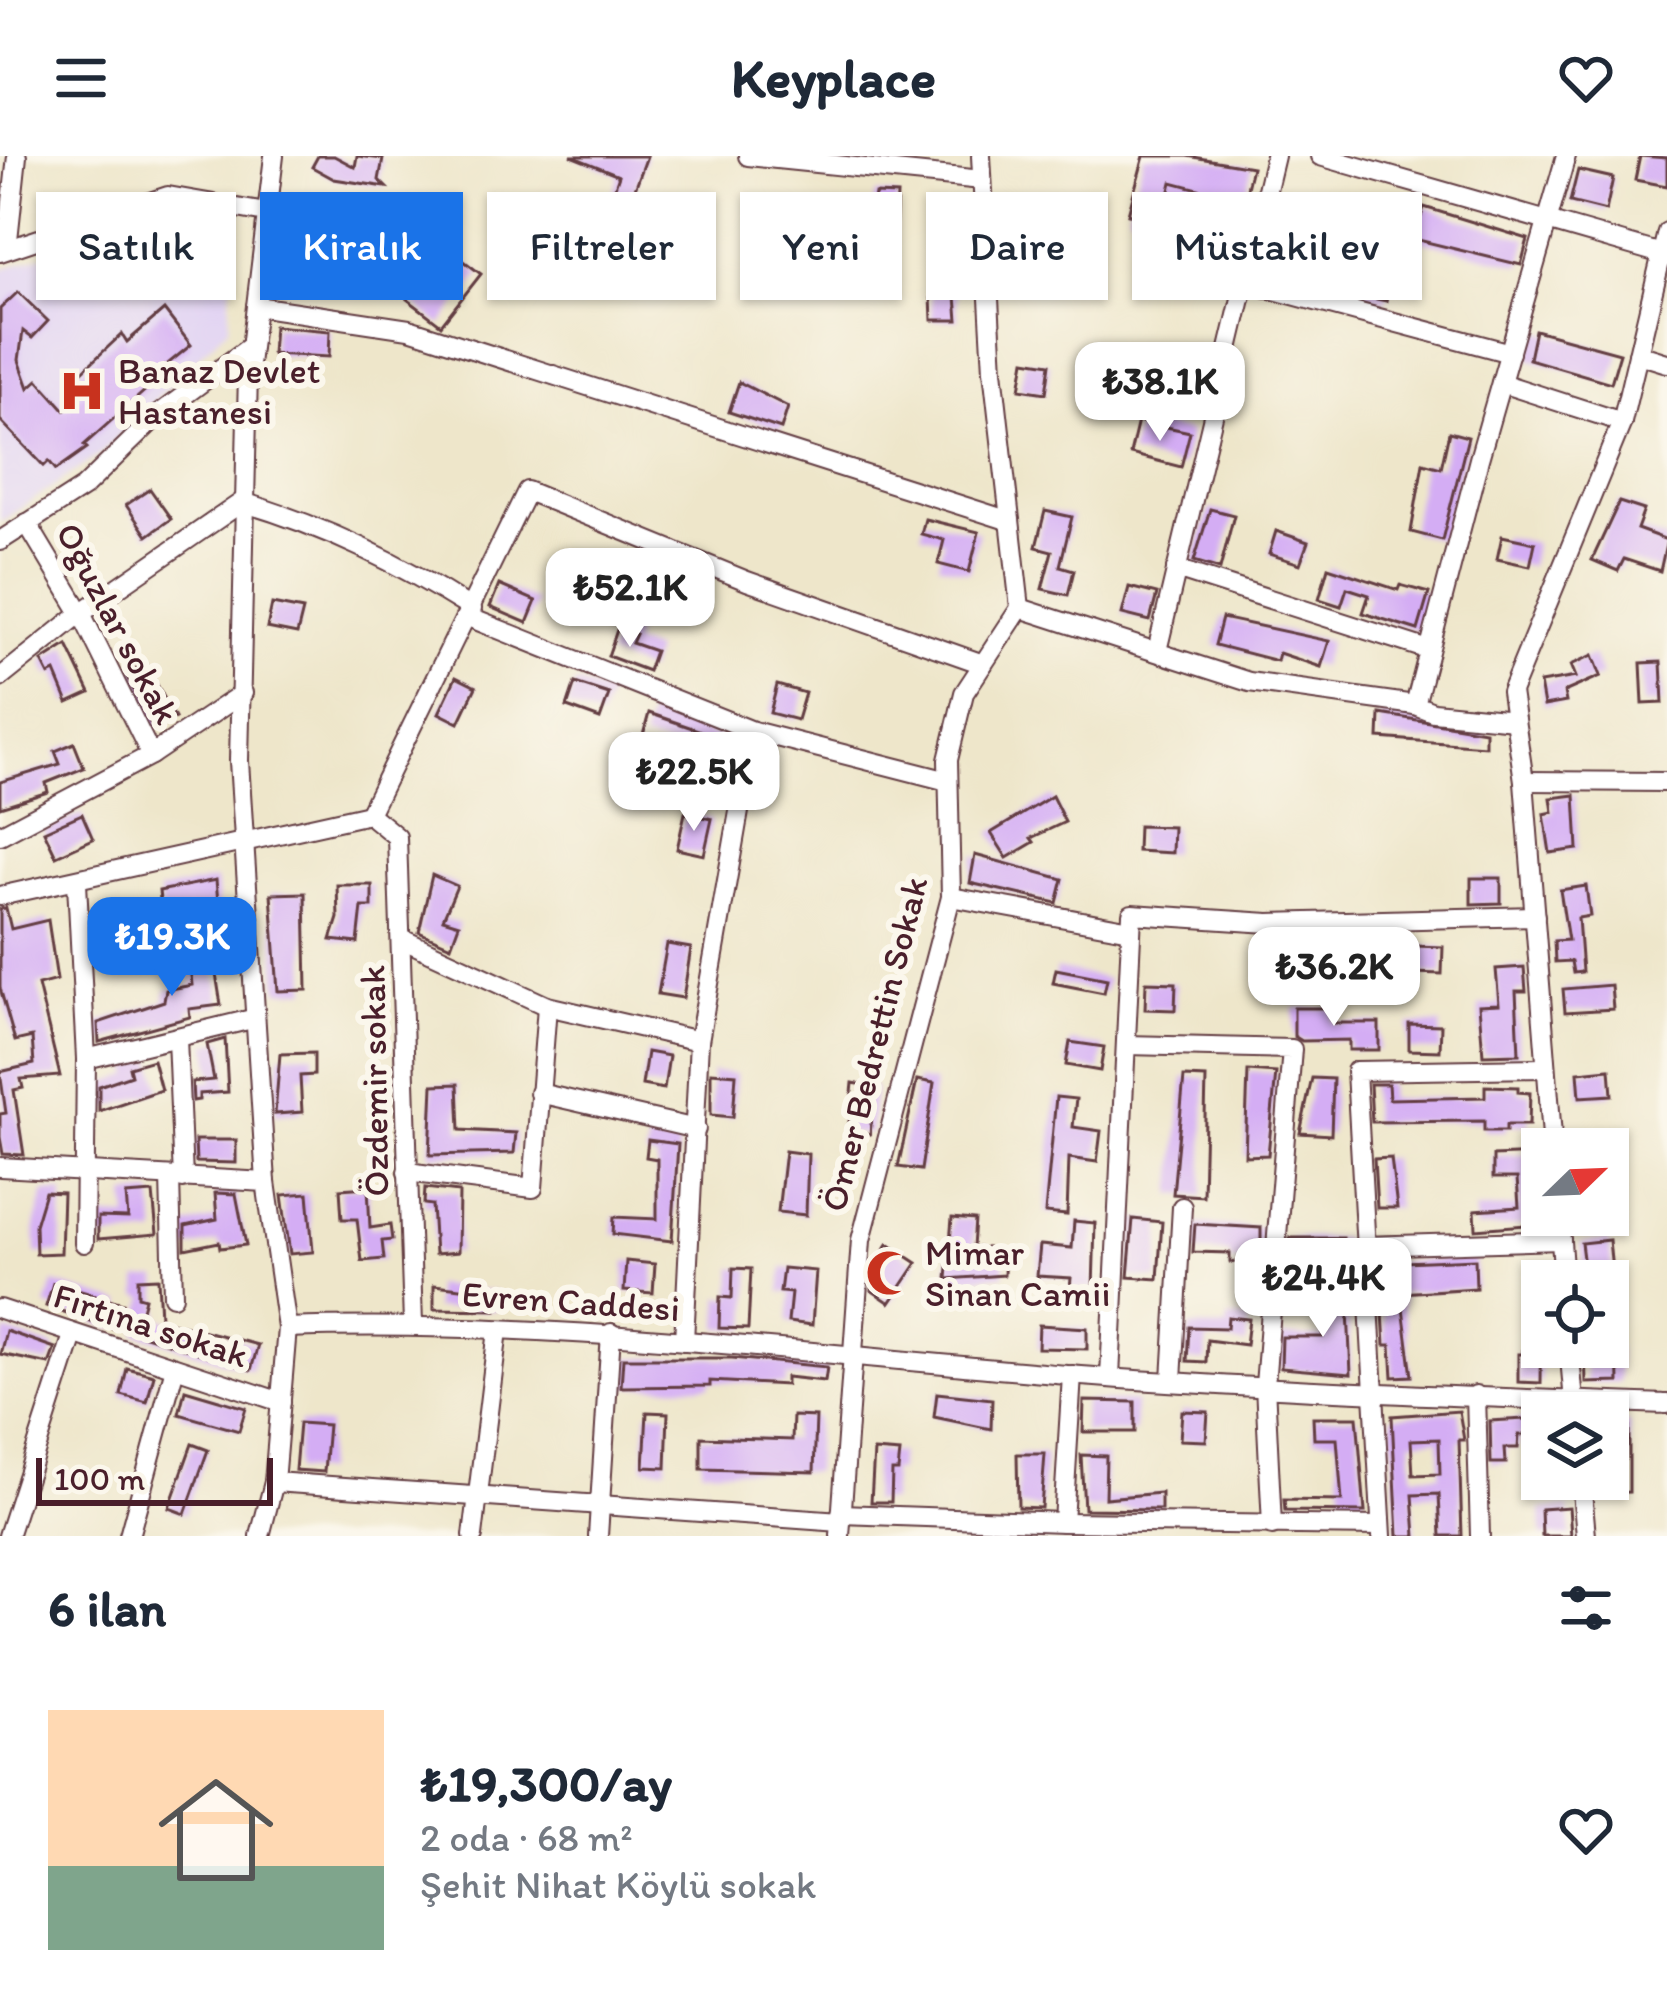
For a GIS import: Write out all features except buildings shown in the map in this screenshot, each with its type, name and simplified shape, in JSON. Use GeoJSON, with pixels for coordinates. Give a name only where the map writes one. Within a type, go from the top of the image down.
{"type":"FeatureCollection","features":[{"type":"Feature","properties":{"kind":"street"},"geometry":{"type":"LineString","coordinates":[[17,156],[4,250],[167,196],[260,212]]}},
{"type":"Feature","properties":{"kind":"street"},"geometry":{"type":"LineString","coordinates":[[269,192],[274,156]]}},
{"type":"Feature","properties":{"kind":"street"},"geometry":{"type":"LineString","coordinates":[[748,156],[982,180]]}},
{"type":"Feature","properties":{"kind":"street"},"geometry":{"type":"LineString","coordinates":[[981,156],[993,370],[1021,608],[1249,682],[1415,705],[1433,712],[1515,720]]}},
{"type":"Feature","properties":{"kind":"street"},"geometry":{"type":"LineString","coordinates":[[1266,192],[1275,156]]}},
{"type":"Feature","properties":{"kind":"street"},"geometry":{"type":"LineString","coordinates":[[1320,156],[1662,254]]}},
{"type":"Feature","properties":{"kind":"street"},"geometry":{"type":"LineString","coordinates":[[1415,705],[1566,156]]}},
{"type":"Feature","properties":{"kind":"street"},"geometry":{"type":"LineString","coordinates":[[1551,1128],[1524,781],[1511,692],[1622,422],[1667,232]]}},
{"type":"Feature","properties":{"kind":"street"},"geometry":{"type":"LineString","coordinates":[[260,269],[242,502],[239,761],[252,1019],[266,1182],[287,1328],[274,1482],[260,1536]]}},
{"type":"Feature","properties":{"kind":"street"},"geometry":{"type":"LineString","coordinates":[[1157,651],[1240,300]]}},
{"type":"Feature","properties":{"kind":"street"},"geometry":{"type":"LineString","coordinates":[[1311,300],[1510,353]]}},
{"type":"Feature","properties":{"kind":"street"},"geometry":{"type":"LineString","coordinates":[[256,306],[409,329],[1010,521]]}},
{"type":"Feature","properties":{"kind":"street"},"geometry":{"type":"LineString","coordinates":[[0,541],[84,487],[159,414],[251,346]]}},
{"type":"Feature","properties":{"kind":"street"},"geometry":{"type":"LineString","coordinates":[[1639,354],[1667,363]]}},
{"type":"Feature","properties":{"kind":"street"},"geometry":{"type":"LineString","coordinates":[[1501,383],[1622,422]]}},
{"type":"Feature","properties":{"kind":"street"},"geometry":{"type":"LineString","coordinates":[[0,896],[77,883],[369,814],[527,490],[746,580],[983,664]]}},
{"type":"Feature","properties":{"kind":"street"},"geometry":{"type":"LineString","coordinates":[[242,502],[313,523],[400,563],[470,613],[754,731],[948,781]]}},
{"type":"Feature","properties":{"kind":"street"},"geometry":{"type":"LineString","coordinates":[[0,678],[81,613],[242,502]]}},
{"type":"Feature","properties":{"kind":"street","name":"Oğuzlar sokak"},"geometry":{"type":"LineString","coordinates":[[27,523],[81,613],[152,755]]}},
{"type":"Feature","properties":{"kind":"street"},"geometry":{"type":"LineString","coordinates":[[1176,569],[1429,650]]}},
{"type":"Feature","properties":{"kind":"street","name":"Ömer Bedrettin Sokak"},"geometry":{"type":"LineString","coordinates":[[841,1524],[861,1240],[951,897],[948,781],[964,693],[1021,608]]}},
{"type":"Feature","properties":{"kind":"street"},"geometry":{"type":"LineString","coordinates":[[0,835],[152,755],[243,693]]}},
{"type":"Feature","properties":{"kind":"street"},"geometry":{"type":"LineString","coordinates":[[684,1341],[699,1041],[754,731]]}},
{"type":"Feature","properties":{"kind":"street"},"geometry":{"type":"LineString","coordinates":[[1524,781],[1667,782]]}},
{"type":"Feature","properties":{"kind":"street","name":"Özdemir sokak"},"geometry":{"type":"LineString","coordinates":[[369,814],[397,837],[404,940],[413,1324]]}},
{"type":"Feature","properties":{"kind":"street"},"geometry":{"type":"LineString","coordinates":[[77,883],[86,1059],[84,1243]]}},
{"type":"Feature","properties":{"kind":"street"},"geometry":{"type":"LineString","coordinates":[[951,897],[1131,930]]}},
{"type":"Feature","properties":{"kind":"street"},"geometry":{"type":"LineString","coordinates":[[1110,1377],[1132,914],[1269,922],[1534,916]]}},
{"type":"Feature","properties":{"kind":"street"},"geometry":{"type":"LineString","coordinates":[[404,940],[547,1006],[699,1041]]}},
{"type":"Feature","properties":{"kind":"street"},"geometry":{"type":"LineString","coordinates":[[407,1172],[533,1188],[547,1006]]}},
{"type":"Feature","properties":{"kind":"street"},"geometry":{"type":"LineString","coordinates":[[86,1059],[252,1019]]}},
{"type":"Feature","properties":{"kind":"street"},"geometry":{"type":"LineString","coordinates":[[173,1297],[177,1038]]}},
{"type":"Feature","properties":{"kind":"street"},"geometry":{"type":"LineString","coordinates":[[1126,1045],[1292,1048],[1265,1385],[1272,1526]]}},
{"type":"Feature","properties":{"kind":"street"},"geometry":{"type":"LineString","coordinates":[[274,1482],[841,1524],[1064,1522],[1138,1531],[1272,1526],[1381,1531],[1356,1071],[1546,1068]]}},
{"type":"Feature","properties":{"kind":"street"},"geometry":{"type":"LineString","coordinates":[[539,1094],[696,1129]]}},
{"type":"Feature","properties":{"kind":"street"},"geometry":{"type":"LineString","coordinates":[[0,1167],[87,1176],[266,1182]]}},
{"type":"Feature","properties":{"kind":"street"},"geometry":{"type":"LineString","coordinates":[[1172,1380],[1182,1207]]}},
{"type":"Feature","properties":{"kind":"street"},"geometry":{"type":"LineString","coordinates":[[1561,1236],[1562,1260]]}},
{"type":"Feature","properties":{"kind":"street"},"geometry":{"type":"LineString","coordinates":[[1363,1246],[1561,1240]]}},
{"type":"Feature","properties":{"kind":"street","name":"Fırtına sokak"},"geometry":{"type":"LineString","coordinates":[[0,1310],[174,1371],[281,1402]]}},
{"type":"Feature","properties":{"kind":"street","name":"Evren Caddesi"},"geometry":{"type":"LineString","coordinates":[[287,1328],[413,1324],[611,1333],[1072,1375],[1521,1401]]}},
{"type":"Feature","properties":{"kind":"street"},"geometry":{"type":"LineString","coordinates":[[473,1536],[498,1330]]}},
{"type":"Feature","properties":{"kind":"street"},"geometry":{"type":"LineString","coordinates":[[598,1536],[611,1333]]}},
{"type":"Feature","properties":{"kind":"street"},"geometry":{"type":"LineString","coordinates":[[8,1536],[73,1335]]}},
{"type":"Feature","properties":{"kind":"street"},"geometry":{"type":"LineString","coordinates":[[129,1536],[174,1371]]}},
{"type":"Feature","properties":{"kind":"street"},"geometry":{"type":"LineString","coordinates":[[1064,1522],[1072,1375]]}},
{"type":"Feature","properties":{"kind":"street"},"geometry":{"type":"LineString","coordinates":[[1476,1395],[1480,1536]]}},
{"type":"Feature","properties":{"kind":"street","name":"Evren Caddesi"},"geometry":{"type":"LineString","coordinates":[[1629,1405],[1667,1404]]}},
{"type":"Feature","properties":{"kind":"street"},"geometry":{"type":"LineString","coordinates":[[1583,1500],[1586,1536]]}},
{"type":"Feature","properties":{"kind":"shaded area","name":"Banaz Devlet Hastanesi"},"geometry":{"type":"Polygon","coordinates":[[[36,258],[36,300],[230,300],[229,327],[99,455],[0,522],[0,270],[36,258]]]}},
{"type":"Feature","properties":{"kind":"place","name":"Banaz Devlet Hastanesi"},"geometry":{"type":"Point","coordinates":[82,391]}},
{"type":"Feature","properties":{"kind":"place","name":"Mimar Sinan Camii"},"geometry":{"type":"Point","coordinates":[889,1273]}}]}
